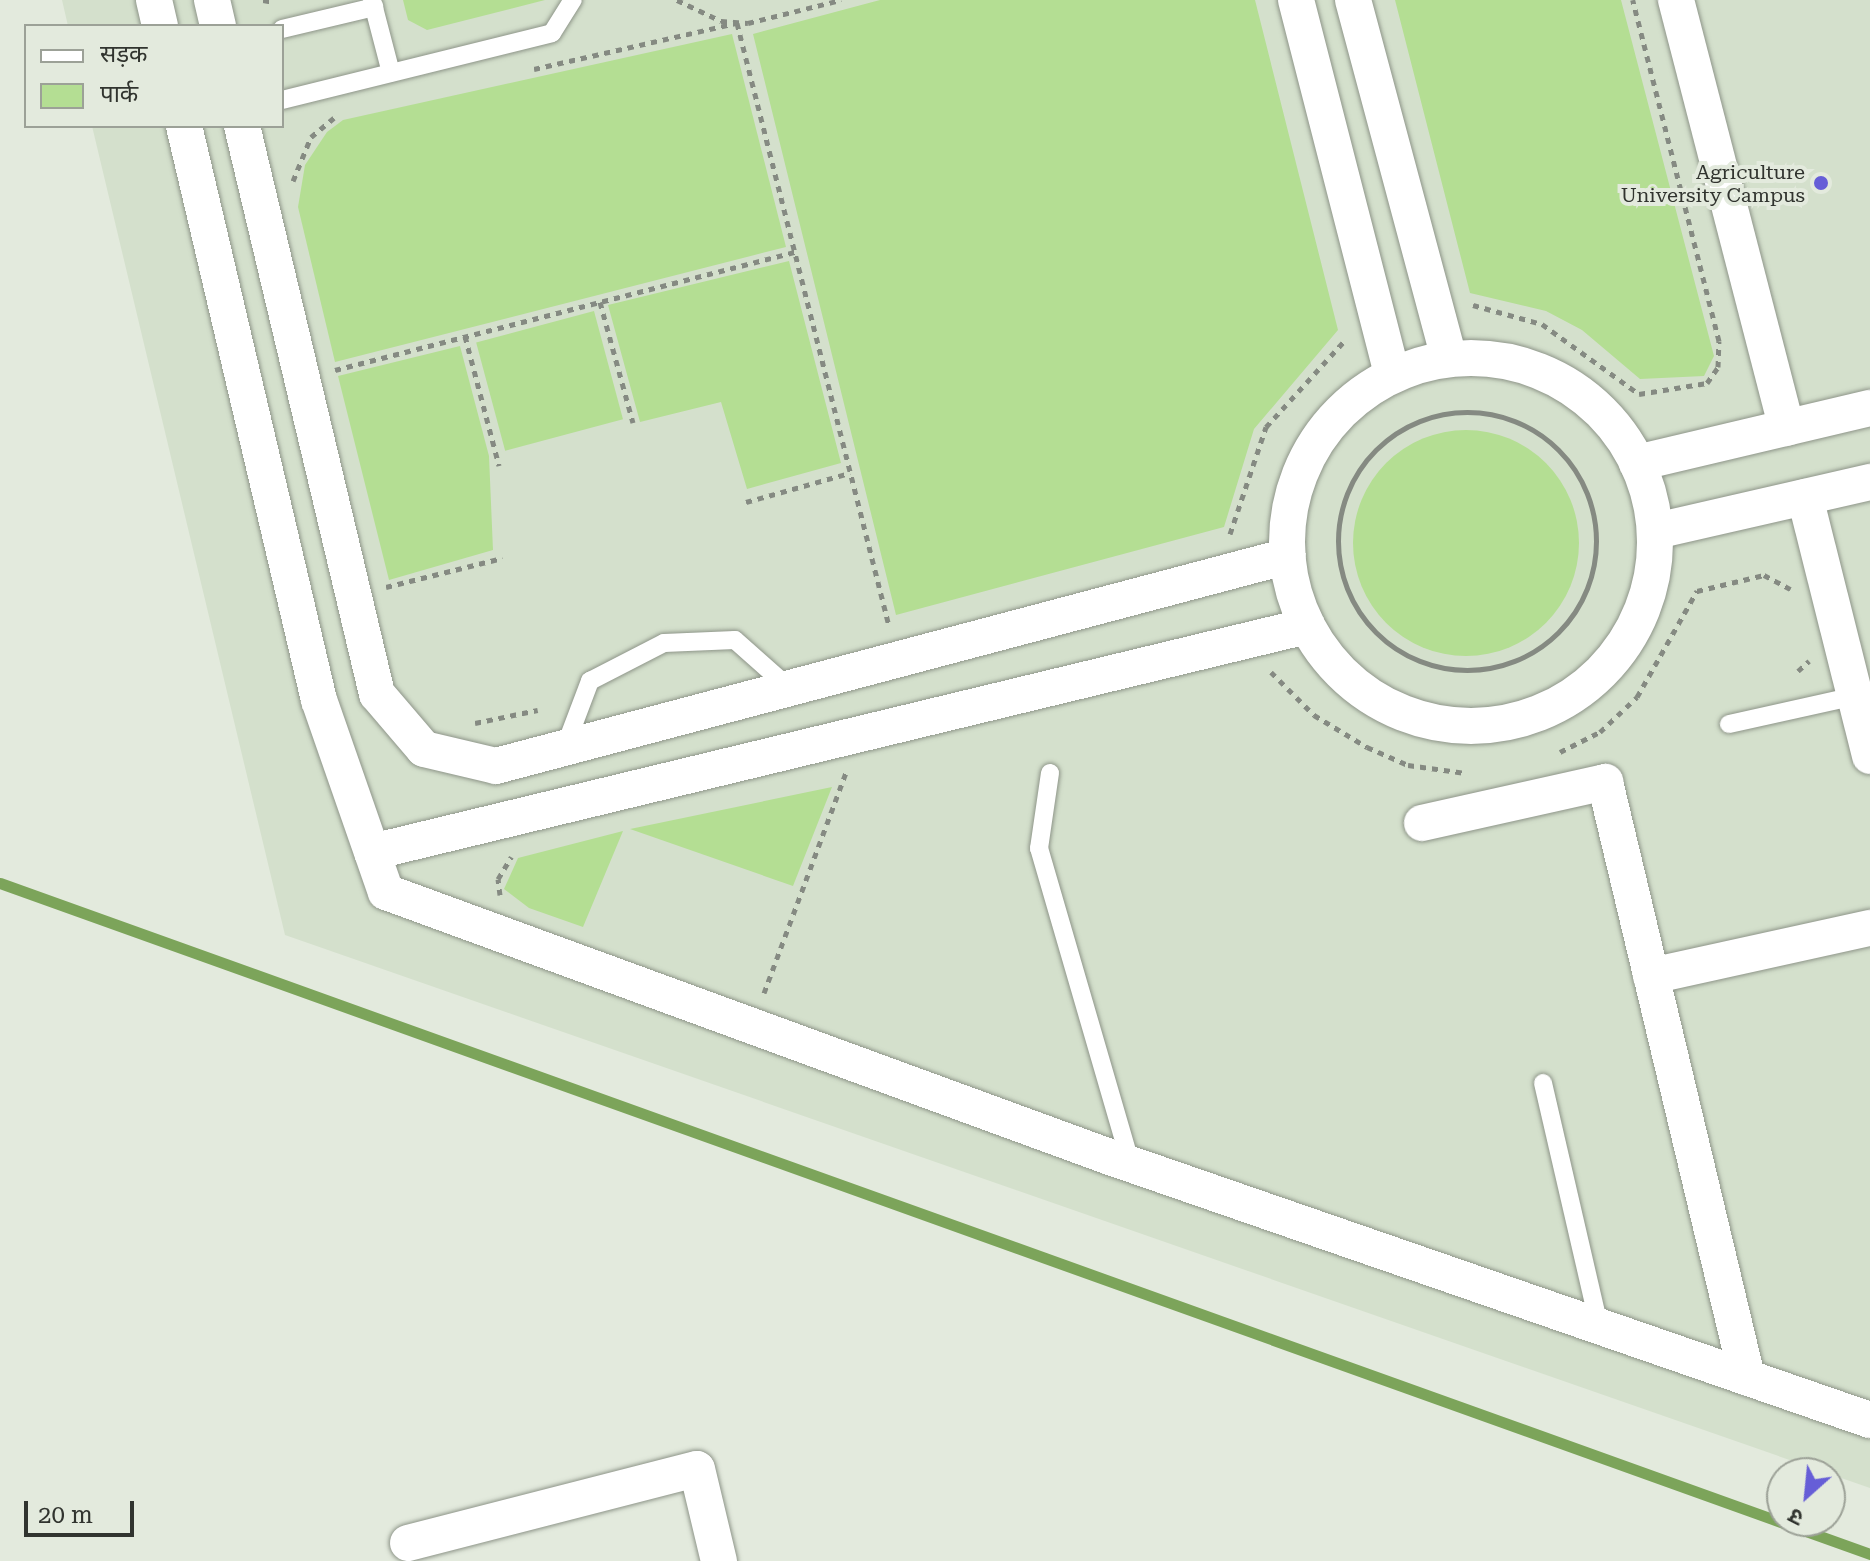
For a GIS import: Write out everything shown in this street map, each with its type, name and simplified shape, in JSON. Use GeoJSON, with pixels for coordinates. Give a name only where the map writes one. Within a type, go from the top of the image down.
{"type":"FeatureCollection","features":[{"type":"Feature","properties":{"kind":"street"},"geometry":{"type":"LineString","coordinates":[[154,0],[160,24]]}},
{"type":"Feature","properties":{"kind":"street"},"geometry":{"type":"LineString","coordinates":[[212,0],[218,24]]}},
{"type":"Feature","properties":{"kind":"street"},"geometry":{"type":"LineString","coordinates":[[1296,0],[1392,375]]}},
{"type":"Feature","properties":{"kind":"street"},"geometry":{"type":"LineString","coordinates":[[1353,0],[1449,358]]}},
{"type":"Feature","properties":{"kind":"street"},"geometry":{"type":"LineString","coordinates":[[1676,0],[1787,428]]}},
{"type":"Feature","properties":{"kind":"street"},"geometry":{"type":"LineString","coordinates":[[184,128],[319,700],[386,892],[1131,1165],[1870,1420]]}},
{"type":"Feature","properties":{"kind":"street"},"geometry":{"type":"LineString","coordinates":[[242,128],[377,694],[424,749],[496,766],[1288,556]]}},
{"type":"Feature","properties":{"kind":"street"},"geometry":{"type":"LineString","coordinates":[[1449,358],[1510,361],[1565,383],[1612,422],[1637,463],[1656,531],[1650,593],[1623,649],[1579,693],[1523,720],[1462,727],[1401,713],[1348,680],[1307,626],[1288,556],[1288,513],[1307,456],[1342,408],[1392,375],[1449,358]]}},
{"type":"Feature","properties":{"kind":"street"},"geometry":{"type":"LineString","coordinates":[[1637,463],[1870,408]]}},
{"type":"Feature","properties":{"kind":"street"},"geometry":{"type":"LineString","coordinates":[[1656,531],[1870,482]]}},
{"type":"Feature","properties":{"kind":"street"},"geometry":{"type":"LineString","coordinates":[[1805,497],[1870,756]]}},
{"type":"Feature","properties":{"kind":"street"},"geometry":{"type":"LineString","coordinates":[[372,852],[1307,626]]}},
{"type":"Feature","properties":{"kind":"street"},"geometry":{"type":"LineString","coordinates":[[579,744],[608,795]]}},
{"type":"Feature","properties":{"kind":"street"},"geometry":{"type":"LineString","coordinates":[[1422,823],[1605,782],[1747,1377]]}},
{"type":"Feature","properties":{"kind":"street"},"geometry":{"type":"LineString","coordinates":[[1651,976],[1870,928]]}},
{"type":"Feature","properties":{"kind":"street"},"geometry":{"type":"LineString","coordinates":[[408,1543],[697,1469],[719,1561]]}},
{"type":"Feature","properties":{"kind":"lane"},"geometry":{"type":"LineString","coordinates":[[284,100],[552,33],[573,0]]}},
{"type":"Feature","properties":{"kind":"lane"},"geometry":{"type":"LineString","coordinates":[[284,28],[373,4],[391,73]]}},
{"type":"Feature","properties":{"kind":"lane"},"geometry":{"type":"LineString","coordinates":[[579,744],[590,681],[664,643],[735,640],[789,688]]}},
{"type":"Feature","properties":{"kind":"lane"},"geometry":{"type":"LineString","coordinates":[[1729,724],[1855,696]]}},
{"type":"Feature","properties":{"kind":"lane"},"geometry":{"type":"LineString","coordinates":[[1050,773],[1039,848],[1131,1165]]}},
{"type":"Feature","properties":{"kind":"lane"},"geometry":{"type":"LineString","coordinates":[[1543,1083],[1599,1326]]}},
{"type":"Feature","properties":{"kind":"path"},"geometry":{"type":"LineString","coordinates":[[677,0],[737,23]]}},
{"type":"Feature","properties":{"kind":"path"},"geometry":{"type":"LineString","coordinates":[[526,71],[841,0]]}},
{"type":"Feature","properties":{"kind":"path"},"geometry":{"type":"LineString","coordinates":[[1461,295],[1573,341],[1639,394],[1713,377],[1722,358],[1719,341],[1633,0]]}},
{"type":"Feature","properties":{"kind":"path"},"geometry":{"type":"LineString","coordinates":[[737,23],[889,627]]}},
{"type":"Feature","properties":{"kind":"path"},"geometry":{"type":"LineString","coordinates":[[289,197],[311,137],[345,112]]}},
{"type":"Feature","properties":{"kind":"path"},"geometry":{"type":"LineString","coordinates":[[329,371],[795,252]]}},
{"type":"Feature","properties":{"kind":"path"},"geometry":{"type":"LineString","coordinates":[[600,302],[633,423]]}},
{"type":"Feature","properties":{"kind":"path"},"geometry":{"type":"LineString","coordinates":[[1227,541],[1266,427],[1291,391],[1338,350],[1347,329]]}},
{"type":"Feature","properties":{"kind":"path"},"geometry":{"type":"LineString","coordinates":[[465,336],[499,466]]}},
{"type":"Feature","properties":{"kind":"path"},"geometry":{"type":"LineString","coordinates":[[325,357],[333,387]]}},
{"type":"Feature","properties":{"kind":"path"},"geometry":{"type":"LineString","coordinates":[[1478,411],[1521,423],[1558,448],[1584,484],[1597,526],[1594,570],[1577,611],[1548,644],[1512,664],[1472,672],[1418,661],[1363,620],[1344,584],[1336,544],[1341,503],[1362,463],[1393,433],[1434,415],[1478,411]]}},
{"type":"Feature","properties":{"kind":"path"},"geometry":{"type":"LineString","coordinates":[[746,502],[850,473]]}},
{"type":"Feature","properties":{"kind":"path"},"geometry":{"type":"LineString","coordinates":[[384,588],[502,558]]}},
{"type":"Feature","properties":{"kind":"path"},"geometry":{"type":"LineString","coordinates":[[380,572],[388,603]]}},
{"type":"Feature","properties":{"kind":"path"},"geometry":{"type":"LineString","coordinates":[[1543,761],[1600,732],[1637,697],[1697,591],[1764,575],[1780,580],[1798,604]]}},
{"type":"Feature","properties":{"kind":"path"},"geometry":{"type":"LineString","coordinates":[[1798,671],[1814,653]]}},
{"type":"Feature","properties":{"kind":"path"},"geometry":{"type":"LineString","coordinates":[[1252,671],[1268,667],[1314,715],[1381,753],[1444,773],[1483,773]]}},
{"type":"Feature","properties":{"kind":"path"},"geometry":{"type":"LineString","coordinates":[[463,721],[538,710]]}},
{"type":"Feature","properties":{"kind":"path"},"geometry":{"type":"LineString","coordinates":[[831,776],[861,769]]}},
{"type":"Feature","properties":{"kind":"path"},"geometry":{"type":"LineString","coordinates":[[761,1001],[846,772]]}},
{"type":"Feature","properties":{"kind":"path"},"geometry":{"type":"LineString","coordinates":[[502,901],[501,871],[512,855],[527,851]]}},
{"type":"Feature","properties":{"kind":"shaded area"},"geometry":{"type":"Polygon","coordinates":[[[62,0],[1870,0],[1870,1488],[1846,1480],[1846,1457],[1781,1457],[285,935],[92,128],[284,128],[284,24],[68,24],[62,0]]]}},
{"type":"Feature","properties":{"kind":"green space"},"geometry":{"type":"Polygon","coordinates":[[[403,0],[545,0],[427,30],[408,20],[403,0]]]}},
{"type":"Feature","properties":{"kind":"green space"},"geometry":{"type":"Polygon","coordinates":[[[880,0],[1255,0],[1338,330],[1254,429],[1224,527],[896,615],[753,34],[880,0]]]}},
{"type":"Feature","properties":{"kind":"green space"},"geometry":{"type":"Polygon","coordinates":[[[1395,0],[1621,0],[1714,356],[1704,376],[1640,379],[1582,330],[1546,311],[1470,293],[1395,0]]]}},
{"type":"Feature","properties":{"kind":"green space"},"geometry":{"type":"Polygon","coordinates":[[[732,34],[786,247],[335,362],[298,207],[305,165],[327,132],[343,120],[732,34]]]}},
{"type":"Feature","properties":{"kind":"green space"},"geometry":{"type":"Polygon","coordinates":[[[789,261],[841,463],[747,489],[721,402],[640,422],[608,305],[789,261]]]}},
{"type":"Feature","properties":{"kind":"green space"},"geometry":{"type":"Polygon","coordinates":[[[594,311],[623,419],[505,451],[476,343],[594,311]]]}},
{"type":"Feature","properties":{"kind":"green space"},"geometry":{"type":"Polygon","coordinates":[[[460,346],[489,456],[493,550],[389,580],[338,376],[460,346]]]}},
{"type":"Feature","properties":{"kind":"green space"},"geometry":{"type":"Polygon","coordinates":[[[1466,430],[1488,432],[1509,439],[1529,449],[1546,463],[1560,480],[1570,500],[1577,521],[1577,565],[1570,586],[1560,606],[1546,623],[1529,637],[1509,647],[1488,654],[1466,656],[1444,654],[1423,647],[1403,637],[1386,623],[1372,606],[1362,586],[1355,565],[1353,543],[1355,521],[1362,500],[1372,480],[1386,463],[1403,449],[1423,439],[1444,432],[1466,430]]]}},
{"type":"Feature","properties":{"kind":"green space"},"geometry":{"type":"Polygon","coordinates":[[[832,787],[793,886],[630,829],[832,787]]]}},
{"type":"Feature","properties":{"kind":"green space"},"geometry":{"type":"Polygon","coordinates":[[[623,831],[583,927],[529,908],[504,889],[518,858],[623,831]]]}},
{"type":"Feature","properties":{"kind":"waterway"},"geometry":{"type":"LineString","coordinates":[[0,883],[1870,1554]]}},
{"type":"Feature","properties":{"kind":"place","name":"Agriculture University Campus"},"geometry":{"type":"Point","coordinates":[1821,183]}}]}
